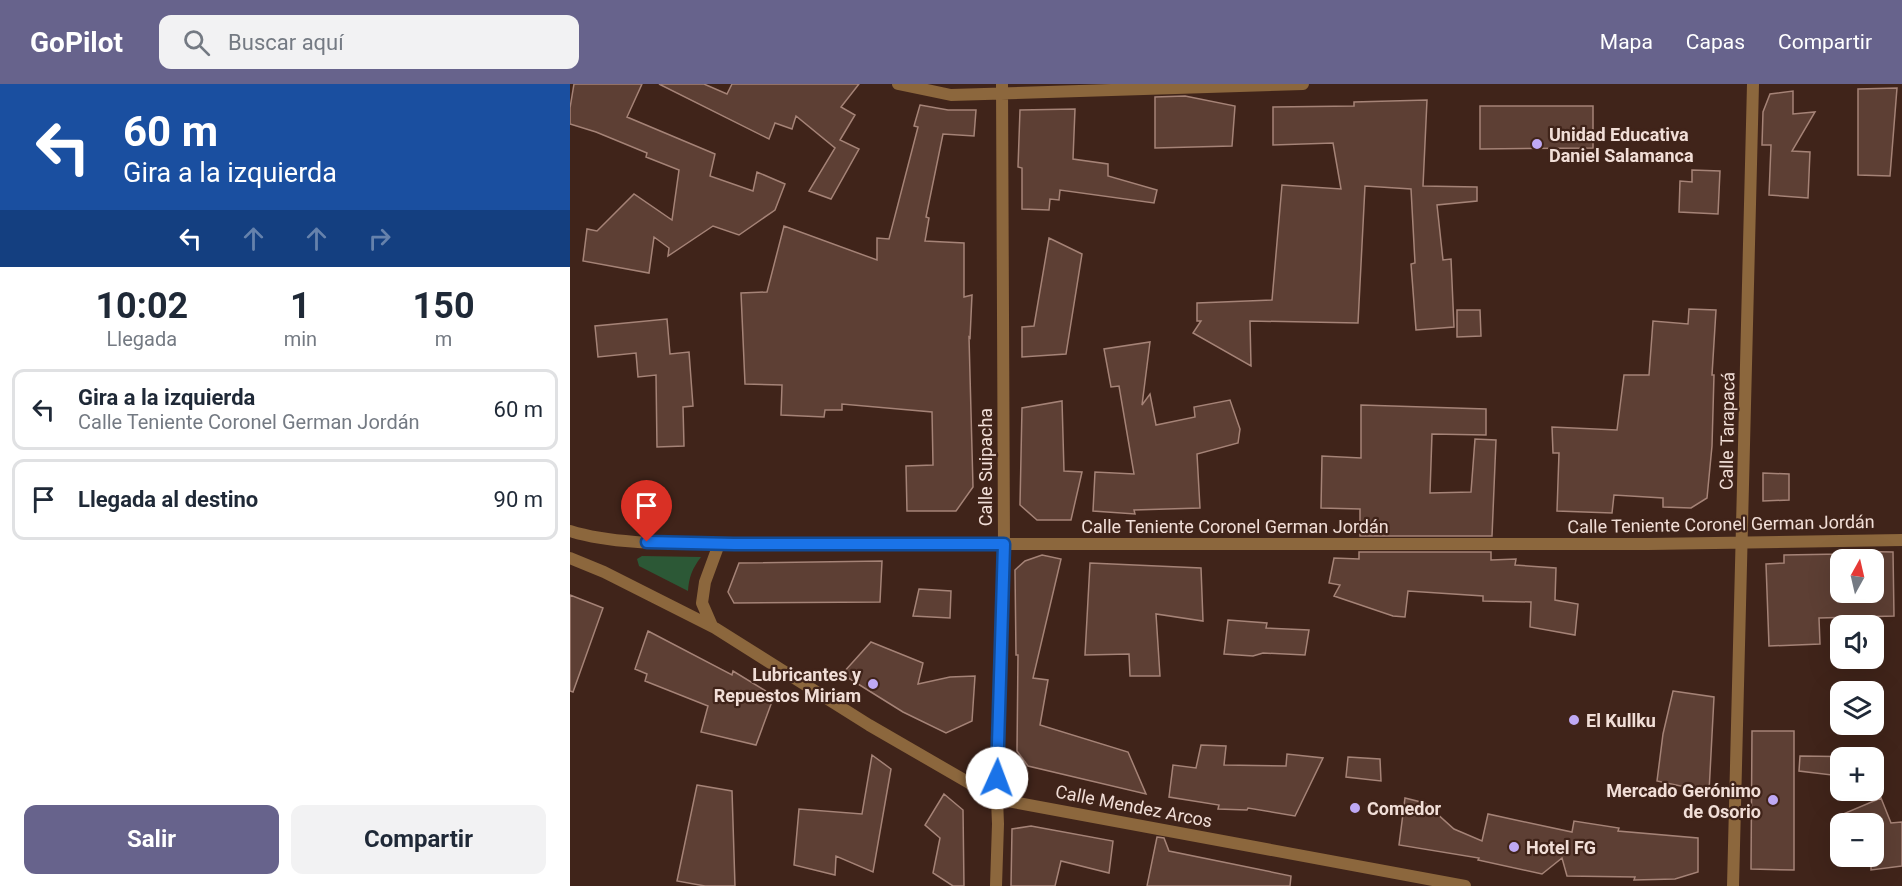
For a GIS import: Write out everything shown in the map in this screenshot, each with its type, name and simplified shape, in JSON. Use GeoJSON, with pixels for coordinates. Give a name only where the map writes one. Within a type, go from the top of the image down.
{"type":"FeatureCollection","features":[{"type":"Feature","properties":{"kind":"street"},"geometry":{"type":"LineString","coordinates":[[898,84],[951,95],[1002,89],[1303,84]]}},
{"type":"Feature","properties":{"kind":"street","name":"Calle Tarapacá"},"geometry":{"type":"LineString","coordinates":[[1734,886],[1753,84]]}},
{"type":"Feature","properties":{"kind":"street","name":"Calle Suipacha"},"geometry":{"type":"LineString","coordinates":[[996,886],[998,824],[996,799],[1004,544],[1002,89]]}},
{"type":"Feature","properties":{"kind":"street","name":"Calle Teniente Coronel German Jordán"},"geometry":{"type":"LineString","coordinates":[[570,531],[585,536],[623,541],[719,544],[1743,543],[1902,540]]}},
{"type":"Feature","properties":{"kind":"street"},"geometry":{"type":"LineString","coordinates":[[712,626],[702,603],[705,582],[719,544]]}},
{"type":"Feature","properties":{"kind":"street","name":"Calle Mendez Arcos"},"geometry":{"type":"LineString","coordinates":[[570,558],[604,572],[712,626],[869,725],[996,799],[1465,886]]}},
{"type":"Feature","properties":{"kind":"green space"},"geometry":{"type":"Polygon","coordinates":[[[642,556],[701,557],[691,573],[688,591],[639,566],[637,559],[642,556]]]}},
{"type":"Feature","properties":{"kind":"building"},"geometry":{"type":"Polygon","coordinates":[[[574,84],[642,84],[627,117],[715,154],[710,176],[753,191],[757,172],[785,184],[775,210],[739,235],[713,226],[668,256],[669,248],[654,237],[649,273],[583,261],[587,229],[597,231],[634,194],[672,220],[679,170],[646,157],[647,153],[570,124],[574,84]]]}},
{"type":"Feature","properties":{"kind":"building"},"geometry":{"type":"Polygon","coordinates":[[[659,84],[704,84],[727,94],[732,84],[859,84],[841,107],[855,115],[840,140],[859,149],[831,199],[809,191],[835,148],[796,116],[792,129],[775,123],[769,139],[659,84]]]}},
{"type":"Feature","properties":{"kind":"building"},"geometry":{"type":"Polygon","coordinates":[[[1897,88],[1890,176],[1858,175],[1858,89],[1897,88]]]}},
{"type":"Feature","properties":{"kind":"building"},"geometry":{"type":"Polygon","coordinates":[[[1793,91],[1793,114],[1815,112],[1792,151],[1810,152],[1808,198],[1769,195],[1771,145],[1762,145],[1763,112],[1770,94],[1793,91]]]}},
{"type":"Feature","properties":{"kind":"building"},"geometry":{"type":"Polygon","coordinates":[[[1185,96],[1235,106],[1232,146],[1155,148],[1155,97],[1185,96]]]}},
{"type":"Feature","properties":{"kind":"building"},"geometry":{"type":"Polygon","coordinates":[[[1427,100],[1423,186],[1477,187],[1477,201],[1437,205],[1443,260],[1451,259],[1454,327],[1416,330],[1411,264],[1415,263],[1411,189],[1365,186],[1358,323],[1250,321],[1251,366],[1193,333],[1201,321],[1197,321],[1197,303],[1272,300],[1282,185],[1341,189],[1333,143],[1273,145],[1273,107],[1354,106],[1354,102],[1427,100]]]}},
{"type":"Feature","properties":{"kind":"building"},"geometry":{"type":"Polygon","coordinates":[[[920,105],[948,110],[976,110],[974,136],[943,134],[926,217],[929,218],[925,241],[964,243],[964,297],[972,295],[969,337],[973,487],[956,511],[907,511],[906,466],[933,465],[932,412],[842,404],[842,410],[825,410],[824,417],[781,415],[782,385],[745,384],[741,293],[767,292],[784,226],[877,260],[877,238],[889,239],[918,127],[914,126],[920,105]]]}},
{"type":"Feature","properties":{"kind":"building"},"geometry":{"type":"Polygon","coordinates":[[[1480,106],[1593,106],[1593,148],[1480,149],[1480,106]]]}},
{"type":"Feature","properties":{"kind":"building"},"geometry":{"type":"Polygon","coordinates":[[[1075,109],[1073,159],[1108,164],[1108,176],[1157,190],[1154,203],[1060,190],[1059,200],[1050,199],[1049,210],[1022,209],[1022,168],[1018,167],[1020,110],[1075,109]]]}},
{"type":"Feature","properties":{"kind":"building"},"geometry":{"type":"Polygon","coordinates":[[[1692,170],[1720,171],[1718,214],[1679,212],[1680,181],[1692,182],[1692,170]]]}},
{"type":"Feature","properties":{"kind":"building"},"geometry":{"type":"Polygon","coordinates":[[[1049,238],[1082,254],[1066,354],[1022,357],[1022,327],[1034,326],[1049,238]]]}},
{"type":"Feature","properties":{"kind":"building"},"geometry":{"type":"Polygon","coordinates":[[[1689,309],[1716,310],[1712,375],[1714,375],[1712,446],[1707,498],[1691,508],[1663,507],[1663,498],[1614,495],[1612,513],[1557,511],[1559,453],[1553,453],[1552,427],[1617,430],[1624,375],[1649,375],[1653,321],[1688,324],[1689,309]]]}},
{"type":"Feature","properties":{"kind":"building"},"geometry":{"type":"Polygon","coordinates":[[[1457,310],[1480,310],[1481,336],[1457,337],[1457,310]]]}},
{"type":"Feature","properties":{"kind":"building"},"geometry":{"type":"Polygon","coordinates":[[[667,319],[670,354],[689,352],[693,406],[683,407],[684,446],[657,447],[656,375],[638,377],[636,353],[598,357],[595,326],[667,319]]]}},
{"type":"Feature","properties":{"kind":"building"},"geometry":{"type":"Polygon","coordinates":[[[1150,342],[1142,405],[1150,394],[1156,425],[1195,417],[1194,407],[1230,400],[1240,429],[1238,443],[1197,454],[1200,508],[1134,510],[1135,514],[1093,511],[1095,472],[1134,474],[1119,386],[1111,387],[1104,349],[1150,342]]]}},
{"type":"Feature","properties":{"kind":"building"},"geometry":{"type":"Polygon","coordinates":[[[1062,401],[1064,471],[1082,472],[1071,520],[1037,520],[1020,505],[1022,408],[1062,401]]]}},
{"type":"Feature","properties":{"kind":"building"},"geometry":{"type":"Polygon","coordinates":[[[1361,405],[1486,409],[1486,435],[1432,434],[1430,493],[1471,492],[1475,439],[1496,440],[1492,536],[1360,536],[1360,509],[1321,508],[1322,456],[1361,458],[1361,405]]]}},
{"type":"Feature","properties":{"kind":"building"},"geometry":{"type":"Polygon","coordinates":[[[1763,473],[1789,474],[1789,500],[1763,501],[1763,473]]]}},
{"type":"Feature","properties":{"kind":"building"},"geometry":{"type":"Polygon","coordinates":[[[1359,552],[1491,552],[1491,560],[1516,559],[1515,565],[1556,568],[1555,600],[1578,604],[1575,635],[1530,627],[1531,602],[1483,601],[1483,596],[1408,591],[1405,617],[1393,616],[1334,596],[1340,585],[1329,583],[1334,558],[1359,559],[1359,552]]]}},
{"type":"Feature","properties":{"kind":"building"},"geometry":{"type":"Polygon","coordinates":[[[1884,552],[1893,552],[1894,616],[1830,615],[1830,618],[1819,618],[1820,644],[1769,646],[1766,564],[1784,563],[1784,555],[1830,554],[1830,603],[1884,603],[1884,552]]]}},
{"type":"Feature","properties":{"kind":"building"},"geometry":{"type":"Polygon","coordinates":[[[1042,555],[1061,559],[1033,678],[1048,680],[1040,725],[1128,752],[1146,794],[1028,766],[1017,751],[1018,655],[1016,655],[1015,570],[1025,561],[1042,555]]]}},
{"type":"Feature","properties":{"kind":"building"},"geometry":{"type":"Polygon","coordinates":[[[882,561],[880,602],[734,603],[728,592],[739,563],[882,561]]]}},
{"type":"Feature","properties":{"kind":"building"},"geometry":{"type":"Polygon","coordinates":[[[1090,563],[1201,568],[1203,621],[1156,614],[1160,676],[1130,676],[1129,654],[1085,655],[1090,563]]]}},
{"type":"Feature","properties":{"kind":"building"},"geometry":{"type":"Polygon","coordinates":[[[919,589],[951,591],[950,618],[913,616],[919,589]]]}},
{"type":"Feature","properties":{"kind":"building"},"geometry":{"type":"Polygon","coordinates":[[[570,595],[603,608],[573,692],[570,691],[570,595]]]}},
{"type":"Feature","properties":{"kind":"building"},"geometry":{"type":"Polygon","coordinates":[[[1228,620],[1267,623],[1266,628],[1309,630],[1305,655],[1224,654],[1228,620]]]}},
{"type":"Feature","properties":{"kind":"building"},"geometry":{"type":"Polygon","coordinates":[[[648,631],[732,675],[733,671],[774,696],[756,745],[701,732],[708,706],[645,681],[647,674],[635,669],[648,631]]]}},
{"type":"Feature","properties":{"kind":"building"},"geometry":{"type":"Polygon","coordinates":[[[871,642],[923,663],[918,684],[950,677],[975,676],[972,721],[946,733],[903,712],[842,674],[871,642]]]}},
{"type":"Feature","properties":{"kind":"building"},"geometry":{"type":"Polygon","coordinates":[[[1673,691],[1714,697],[1709,792],[1657,781],[1663,734],[1673,691]]]}},
{"type":"Feature","properties":{"kind":"building","name":"Mercado Gerónimo de Osorio"},"geometry":{"type":"Polygon","coordinates":[[[1752,731],[1794,731],[1794,870],[1751,869],[1752,731]]]}},
{"type":"Feature","properties":{"kind":"building"},"geometry":{"type":"Polygon","coordinates":[[[1201,745],[1226,746],[1224,765],[1286,766],[1287,754],[1323,758],[1295,816],[1248,808],[1247,810],[1218,809],[1219,805],[1169,797],[1173,765],[1196,768],[1201,745]]]}},
{"type":"Feature","properties":{"kind":"building"},"geometry":{"type":"Polygon","coordinates":[[[872,755],[891,769],[873,872],[836,856],[835,875],[794,865],[799,809],[862,814],[872,755]]]}},
{"type":"Feature","properties":{"kind":"building"},"geometry":{"type":"Polygon","coordinates":[[[1800,756],[1830,756],[1830,775],[1799,771],[1800,756]]]}},
{"type":"Feature","properties":{"kind":"building"},"geometry":{"type":"Polygon","coordinates":[[[1348,757],[1380,759],[1381,781],[1346,777],[1348,757]]]}},
{"type":"Feature","properties":{"kind":"building"},"geometry":{"type":"Polygon","coordinates":[[[697,785],[732,791],[735,886],[705,886],[677,881],[697,785]]]}},
{"type":"Feature","properties":{"kind":"building"},"geometry":{"type":"Polygon","coordinates":[[[944,794],[963,810],[964,886],[953,886],[933,873],[940,838],[925,825],[944,794]]]}},
{"type":"Feature","properties":{"kind":"building"},"geometry":{"type":"Polygon","coordinates":[[[1405,798],[1425,803],[1454,829],[1482,841],[1488,814],[1572,832],[1574,821],[1619,828],[1618,831],[1698,838],[1698,872],[1675,879],[1634,880],[1635,877],[1567,876],[1562,858],[1542,874],[1478,860],[1479,858],[1399,845],[1405,798]]]}},
{"type":"Feature","properties":{"kind":"building"},"geometry":{"type":"Polygon","coordinates":[[[1874,801],[1882,801],[1891,823],[1902,822],[1902,866],[1871,870],[1871,867],[1884,867],[1884,813],[1845,813],[1874,801]]]}},
{"type":"Feature","properties":{"kind":"building"},"geometry":{"type":"Polygon","coordinates":[[[1031,826],[1113,841],[1109,873],[1061,861],[1055,886],[1011,886],[1012,829],[1031,826]]]}},
{"type":"Feature","properties":{"kind":"building"},"geometry":{"type":"Polygon","coordinates":[[[1157,837],[1164,838],[1169,851],[1291,876],[1290,886],[1147,886],[1157,837]]]}},
{"type":"Feature","properties":{"kind":"place","name":"Unidad Educativa Daniel Salamanca"},"geometry":{"type":"Point","coordinates":[1537,144]}},
{"type":"Feature","properties":{"kind":"place","name":"Lubricantes y Repuestos Miriam"},"geometry":{"type":"Point","coordinates":[873,684]}},
{"type":"Feature","properties":{"kind":"place","name":"El Kullku"},"geometry":{"type":"Point","coordinates":[1574,720]}},
{"type":"Feature","properties":{"kind":"place","name":"Mercado Gerónimo de Osorio"},"geometry":{"type":"Point","coordinates":[1773,800]}},
{"type":"Feature","properties":{"kind":"place","name":"Comedor"},"geometry":{"type":"Point","coordinates":[1355,808]}},
{"type":"Feature","properties":{"kind":"place","name":"Hotel FG"},"geometry":{"type":"Point","coordinates":[1514,847]}},
{"type":"Feature","properties":{"kind":"route"},"geometry":{"type":"LineString","coordinates":[[647,542],[1004,544],[997,778]]}}]}
